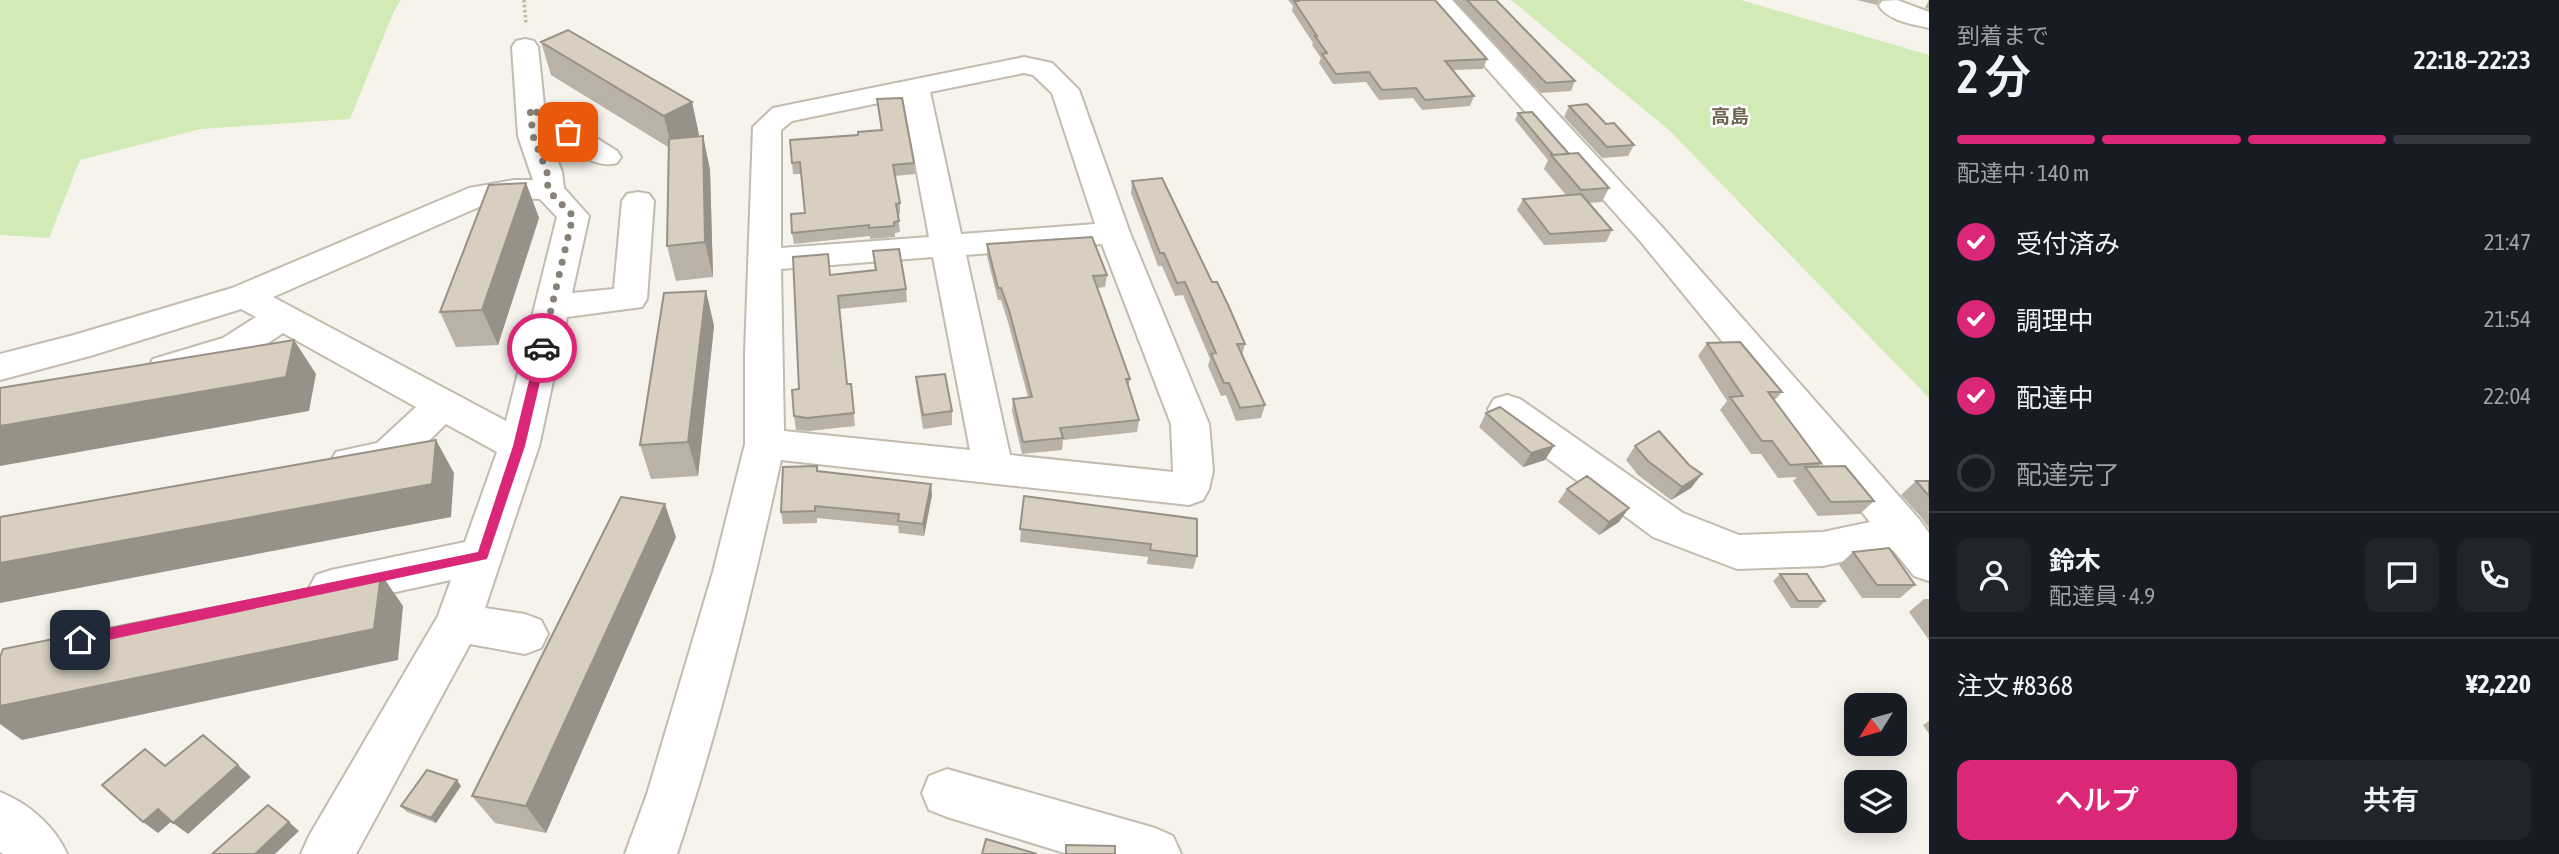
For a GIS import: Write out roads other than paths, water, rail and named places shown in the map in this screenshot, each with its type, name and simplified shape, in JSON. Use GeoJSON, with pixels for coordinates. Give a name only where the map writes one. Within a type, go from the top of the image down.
{"type":"FeatureCollection","features":[{"type":"Feature","properties":{"kind":"street"},"geometry":{"type":"LineString","coordinates":[[1438,0],[1652,235],[1929,563]]}},
{"type":"Feature","properties":{"kind":"street"},"geometry":{"type":"LineString","coordinates":[[1903,0],[1891,6],[1910,16],[1929,20]]}},
{"type":"Feature","properties":{"kind":"street"},"geometry":{"type":"LineString","coordinates":[[327,854],[458,623],[519,446],[573,216],[548,190],[547,172],[533,136],[525,47]]}},
{"type":"Feature","properties":{"kind":"street"},"geometry":{"type":"LineString","coordinates":[[651,854],[672,794],[735,572],[765,444],[767,127],[783,114],[1024,65],[1042,69],[1065,90],[1114,233],[1190,424],[1193,471],[1189,489],[765,444]]}},
{"type":"Feature","properties":{"kind":"street"},"geometry":{"type":"LineString","coordinates":[[915,89],[993,468]]}},
{"type":"Feature","properties":{"kind":"street"},"geometry":{"type":"LineString","coordinates":[[530,108],[606,157]]}},
{"type":"Feature","properties":{"kind":"street"},"geometry":{"type":"LineString","coordinates":[[0,367],[77,347],[244,296],[480,195],[514,189],[548,190]]}},
{"type":"Feature","properties":{"kind":"street"},"geometry":{"type":"LineString","coordinates":[[552,307],[630,299],[638,201]]}},
{"type":"Feature","properties":{"kind":"street"},"geometry":{"type":"LineString","coordinates":[[765,260],[1114,233]]}},
{"type":"Feature","properties":{"kind":"street"},"geometry":{"type":"LineString","coordinates":[[244,296],[519,446]]}},
{"type":"Feature","properties":{"kind":"street"},"geometry":{"type":"LineString","coordinates":[[134,378],[236,347],[282,317]]}},
{"type":"Feature","properties":{"kind":"street"},"geometry":{"type":"LineString","coordinates":[[321,468],[388,456],[443,404]]}},
{"type":"Feature","properties":{"kind":"street"},"geometry":{"type":"LineString","coordinates":[[1507,409],[1668,525],[1737,552],[1823,549],[1904,531]]}},
{"type":"Feature","properties":{"kind":"street"},"geometry":{"type":"LineString","coordinates":[[295,595],[483,556]]}},
{"type":"Feature","properties":{"kind":"street"},"geometry":{"type":"LineString","coordinates":[[458,623],[525,634]]}},
{"type":"Feature","properties":{"kind":"street"},"geometry":{"type":"LineString","coordinates":[[947,793],[1155,854]]}},
{"type":"Feature","properties":{"kind":"street"},"geometry":{"type":"LineString","coordinates":[[0,817],[41,854]]}},
{"type":"Feature","properties":{"kind":"district","name":"高島"},"geometry":{"type":"Point","coordinates":[1730,116]}}]}
